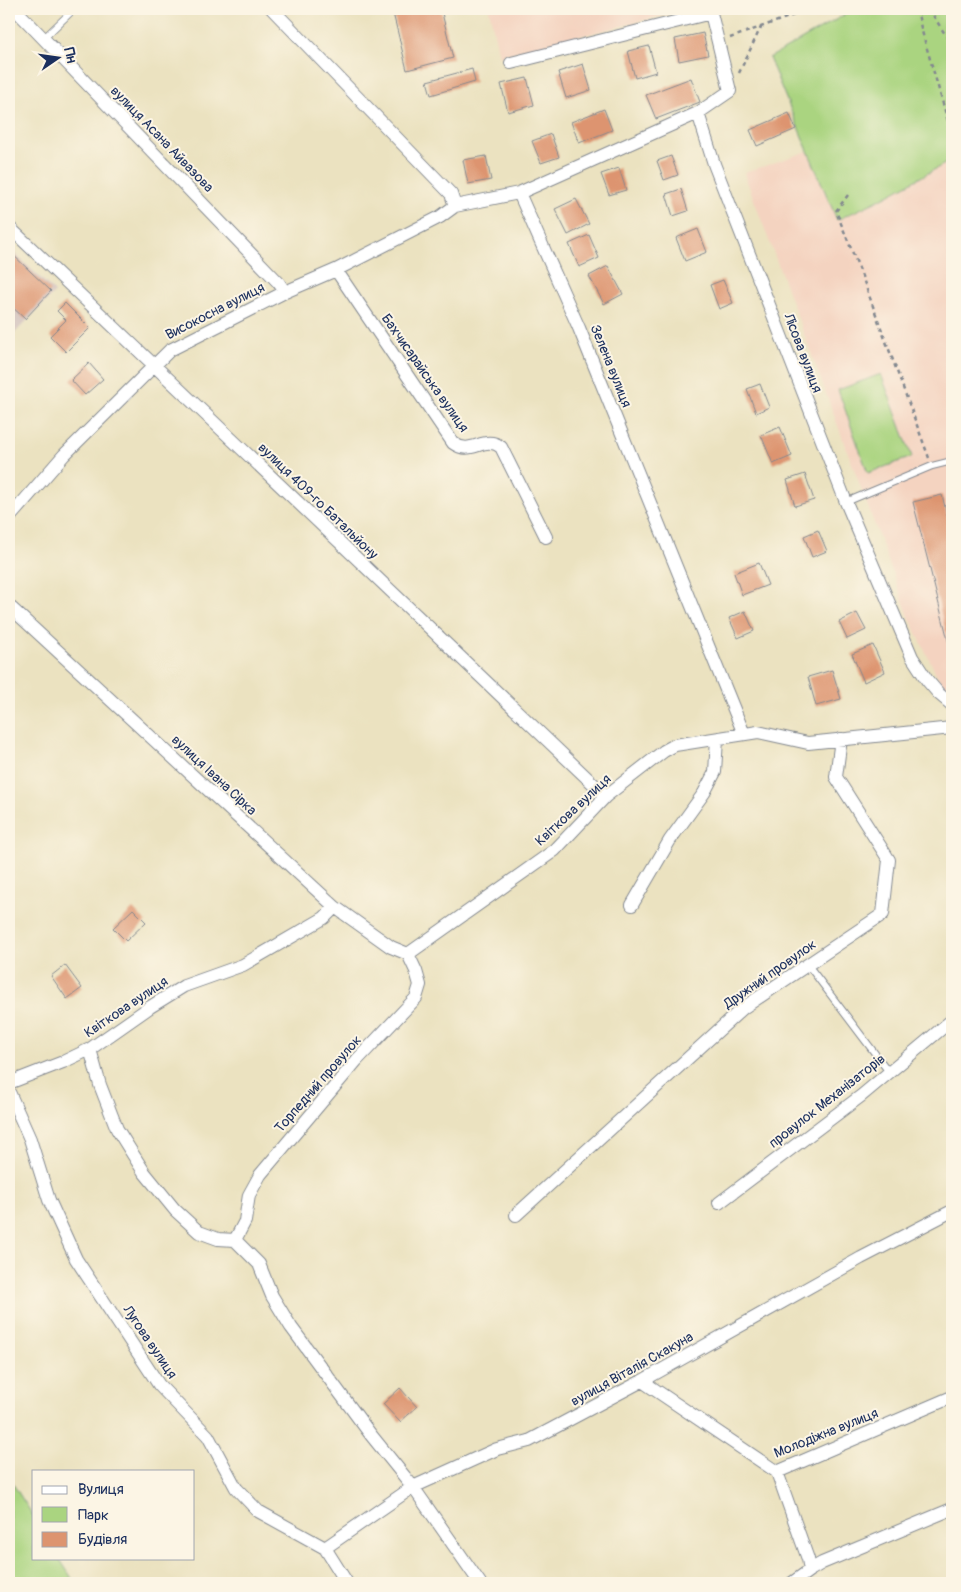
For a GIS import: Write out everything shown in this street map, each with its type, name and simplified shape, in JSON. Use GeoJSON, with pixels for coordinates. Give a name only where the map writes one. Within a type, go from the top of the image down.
{"type":"FeatureCollection","features":[{"type":"Feature","properties":{"kind":"street","name":"вулиця Асана Айвазова"},"geometry":{"type":"LineString","coordinates":[[15,9],[260,263],[285,292]]}},
{"type":"Feature","properties":{"kind":"street"},"geometry":{"type":"LineString","coordinates":[[272,9],[451,194],[455,206]]}},
{"type":"Feature","properties":{"kind":"street"},"geometry":{"type":"LineString","coordinates":[[511,63],[710,11],[730,92],[698,112],[519,193]]}},
{"type":"Feature","properties":{"kind":"street","name":"Лісова вулиця"},"geometry":{"type":"LineString","coordinates":[[698,112],[714,164],[846,502],[912,658],[927,680],[952,705]]}},
{"type":"Feature","properties":{"kind":"street","name":"Високосна вулиця"},"geometry":{"type":"LineString","coordinates":[[9,518],[64,455],[170,350],[285,292],[336,270],[440,216],[455,206],[519,193]]}},
{"type":"Feature","properties":{"kind":"street","name":"Зелена вулиця"},"geometry":{"type":"LineString","coordinates":[[519,193],[579,328],[744,734]]}},
{"type":"Feature","properties":{"kind":"street","name":"вулиця 409-го Батальйону"},"geometry":{"type":"LineString","coordinates":[[9,227],[606,796]]}},
{"type":"Feature","properties":{"kind":"street","name":"Бахчисарайська вулиця"},"geometry":{"type":"LineString","coordinates":[[336,270],[453,443],[459,448],[466,449],[490,442],[501,447],[546,537]]}},
{"type":"Feature","properties":{"kind":"street","name":"вулиця Івана Сірка"},"geometry":{"type":"LineString","coordinates":[[9,606],[335,908],[391,947],[408,954]]}},
{"type":"Feature","properties":{"kind":"street","name":"Квіткова вулиця"},"geometry":{"type":"LineString","coordinates":[[408,954],[555,850],[606,796],[664,750],[675,746],[758,732],[808,743],[952,728]]}},
{"type":"Feature","properties":{"kind":"street"},"geometry":{"type":"LineString","coordinates":[[632,905],[670,840],[704,793],[715,772],[717,739]]}},
{"type":"Feature","properties":{"kind":"street","name":"Дружний провулок"},"geometry":{"type":"LineString","coordinates":[[516,1215],[743,1008],[883,914],[889,860],[836,777],[841,739]]}},
{"type":"Feature","properties":{"kind":"street","name":"Квіткова вулиця"},"geometry":{"type":"LineString","coordinates":[[9,1083],[63,1062],[90,1049],[184,986],[243,965],[324,918],[335,908]]}},
{"type":"Feature","properties":{"kind":"street","name":"Торпедний провулок"},"geometry":{"type":"LineString","coordinates":[[235,1240],[245,1221],[250,1196],[260,1175],[357,1060],[416,998],[420,985],[408,954]]}},
{"type":"Feature","properties":{"kind":"street","name":"провулок Механізаторів"},"geometry":{"type":"LineString","coordinates":[[719,1203],[861,1096],[952,1020]]}},
{"type":"Feature","properties":{"kind":"street"},"geometry":{"type":"LineString","coordinates":[[90,1049],[100,1085],[117,1129],[144,1172],[175,1210],[199,1232],[218,1239],[235,1240],[259,1264],[272,1296],[291,1327],[413,1487],[480,1583]]}},
{"type":"Feature","properties":{"kind":"street","name":"Лугова вулиця"},"geometry":{"type":"LineString","coordinates":[[9,1092],[30,1139],[50,1200],[76,1259],[159,1385],[208,1436],[236,1488],[258,1511],[325,1548],[347,1583]]}},
{"type":"Feature","properties":{"kind":"street","name":"вулиця Віталія Скакуна"},"geometry":{"type":"LineString","coordinates":[[325,1548],[413,1487],[497,1449],[529,1441],[642,1381],[861,1258],[952,1211]]}},
{"type":"Feature","properties":{"kind":"street","name":"Молодіжна вулиця"},"geometry":{"type":"LineString","coordinates":[[642,1381],[777,1472],[952,1396]]}},
{"type":"Feature","properties":{"kind":"street"},"geometry":{"type":"LineString","coordinates":[[777,1472],[808,1559],[810,1570]]}},
{"type":"Feature","properties":{"kind":"street"},"geometry":{"type":"LineString","coordinates":[[792,1583],[822,1563],[952,1509]]}},
{"type":"Feature","properties":{"kind":"lane"},"geometry":{"type":"LineString","coordinates":[[44,39],[74,9]]}},
{"type":"Feature","properties":{"kind":"lane"},"geometry":{"type":"LineString","coordinates":[[846,502],[932,466],[952,461]]}},
{"type":"Feature","properties":{"kind":"lane"},"geometry":{"type":"LineString","coordinates":[[808,965],[889,1072]]}},
{"type":"Feature","properties":{"kind":"path"},"geometry":{"type":"LineString","coordinates":[[718,42],[811,9]]}},
{"type":"Feature","properties":{"kind":"path"},"geometry":{"type":"LineString","coordinates":[[918,9],[921,28],[952,134]]}},
{"type":"Feature","properties":{"kind":"path"},"geometry":{"type":"LineString","coordinates":[[929,9],[952,46]]}},
{"type":"Feature","properties":{"kind":"path"},"geometry":{"type":"LineString","coordinates":[[730,92],[761,27]]}},
{"type":"Feature","properties":{"kind":"path"},"geometry":{"type":"LineString","coordinates":[[848,195],[836,211],[860,270],[932,466]]}},
{"type":"Feature","properties":{"kind":"shaded area"},"geometry":{"type":"Polygon","coordinates":[[[489,9],[691,9],[499,56],[489,9]]]}},
{"type":"Feature","properties":{"kind":"shaded area"},"geometry":{"type":"Polygon","coordinates":[[[808,151],[837,220],[877,201],[952,160],[952,685],[943,688],[909,617],[744,173],[808,151]]]}},
{"type":"Feature","properties":{"kind":"shaded area"},"geometry":{"type":"Polygon","coordinates":[[[9,248],[55,292],[9,339],[9,248]]]}},
{"type":"Feature","properties":{"kind":"green space"},"geometry":{"type":"Polygon","coordinates":[[[855,9],[952,9],[952,160],[877,201],[837,220],[769,58],[855,9]]]}},
{"type":"Feature","properties":{"kind":"green space"},"geometry":{"type":"Polygon","coordinates":[[[881,374],[912,457],[868,473],[838,390],[881,374]]]}},
{"type":"Feature","properties":{"kind":"green space"},"geometry":{"type":"Polygon","coordinates":[[[9,1478],[32,1514],[32,1560],[60,1560],[75,1583],[9,1583],[9,1478]]]}},
{"type":"Feature","properties":{"kind":"building"},"geometry":{"type":"Polygon","coordinates":[[[392,9],[441,9],[453,58],[407,70],[392,9]]]}},
{"type":"Feature","properties":{"kind":"building"},"geometry":{"type":"Polygon","coordinates":[[[703,33],[708,55],[679,61],[675,39],[703,33]]]}},
{"type":"Feature","properties":{"kind":"building"},"geometry":{"type":"Polygon","coordinates":[[[649,46],[656,72],[635,78],[628,51],[649,46]]]}},
{"type":"Feature","properties":{"kind":"building"},"geometry":{"type":"Polygon","coordinates":[[[583,64],[591,90],[566,98],[558,72],[583,64]]]}},
{"type":"Feature","properties":{"kind":"building"},"geometry":{"type":"Polygon","coordinates":[[[472,69],[475,82],[431,95],[427,81],[472,69]]]}},
{"type":"Feature","properties":{"kind":"building"},"geometry":{"type":"Polygon","coordinates":[[[527,78],[534,105],[508,112],[501,84],[527,78]]]}},
{"type":"Feature","properties":{"kind":"building"},"geometry":{"type":"Polygon","coordinates":[[[691,78],[700,102],[656,119],[646,95],[691,78]]]}},
{"type":"Feature","properties":{"kind":"building"},"geometry":{"type":"Polygon","coordinates":[[[604,109],[612,130],[579,143],[571,122],[604,109]]]}},
{"type":"Feature","properties":{"kind":"building"},"geometry":{"type":"Polygon","coordinates":[[[789,113],[796,129],[757,146],[750,130],[789,113]]]}},
{"type":"Feature","properties":{"kind":"building"},"geometry":{"type":"Polygon","coordinates":[[[551,134],[559,157],[541,163],[532,141],[551,134]]]}},
{"type":"Feature","properties":{"kind":"building"},"geometry":{"type":"Polygon","coordinates":[[[486,156],[491,180],[468,184],[463,160],[486,156]]]}},
{"type":"Feature","properties":{"kind":"building"},"geometry":{"type":"Polygon","coordinates":[[[671,156],[678,175],[664,180],[657,161],[671,156]]]}},
{"type":"Feature","properties":{"kind":"building"},"geometry":{"type":"Polygon","coordinates":[[[619,168],[626,190],[609,195],[601,174],[619,168]]]}},
{"type":"Feature","properties":{"kind":"building"},"geometry":{"type":"Polygon","coordinates":[[[681,189],[688,211],[673,216],[666,194],[681,189]]]}},
{"type":"Feature","properties":{"kind":"building"},"geometry":{"type":"Polygon","coordinates":[[[576,199],[589,224],[568,235],[555,209],[576,199]]]}},
{"type":"Feature","properties":{"kind":"building"},"geometry":{"type":"Polygon","coordinates":[[[698,229],[707,252],[685,261],[676,238],[698,229]]]}},
{"type":"Feature","properties":{"kind":"building"},"geometry":{"type":"Polygon","coordinates":[[[589,235],[599,258],[579,267],[569,244],[589,235]]]}},
{"type":"Feature","properties":{"kind":"building"},"geometry":{"type":"Polygon","coordinates":[[[9,251],[51,291],[25,319],[9,304],[9,251]]]}},
{"type":"Feature","properties":{"kind":"building"},"geometry":{"type":"Polygon","coordinates":[[[608,266],[623,294],[604,304],[589,276],[608,266]]]}},
{"type":"Feature","properties":{"kind":"building"},"geometry":{"type":"Polygon","coordinates":[[[723,280],[733,303],[719,309],[710,285],[723,280]]]}},
{"type":"Feature","properties":{"kind":"building"},"geometry":{"type":"Polygon","coordinates":[[[65,303],[90,328],[66,352],[50,336],[66,320],[57,311],[65,303]]]}},
{"type":"Feature","properties":{"kind":"building"},"geometry":{"type":"Polygon","coordinates":[[[89,363],[103,379],[85,395],[71,380],[89,363]]]}},
{"type":"Feature","properties":{"kind":"building"},"geometry":{"type":"Polygon","coordinates":[[[760,384],[769,407],[756,413],[747,389],[760,384]]]}},
{"type":"Feature","properties":{"kind":"building"},"geometry":{"type":"Polygon","coordinates":[[[780,427],[792,456],[773,464],[761,435],[780,427]]]}},
{"type":"Feature","properties":{"kind":"building"},"geometry":{"type":"Polygon","coordinates":[[[805,474],[814,500],[795,506],[787,480],[805,474]]]}},
{"type":"Feature","properties":{"kind":"building"},"geometry":{"type":"Polygon","coordinates":[[[942,495],[950,527],[952,526],[952,647],[950,648],[913,502],[942,495]]]}},
{"type":"Feature","properties":{"kind":"building"},"geometry":{"type":"Polygon","coordinates":[[[818,530],[827,551],[812,557],[804,536],[818,530]]]}},
{"type":"Feature","properties":{"kind":"building"},"geometry":{"type":"Polygon","coordinates":[[[759,563],[768,585],[742,595],[734,573],[759,563]]]}},
{"type":"Feature","properties":{"kind":"building"},"geometry":{"type":"Polygon","coordinates":[[[745,611],[754,631],[738,638],[729,618],[745,611]]]}},
{"type":"Feature","properties":{"kind":"building"},"geometry":{"type":"Polygon","coordinates":[[[857,613],[866,630],[847,639],[839,622],[857,613]]]}},
{"type":"Feature","properties":{"kind":"building"},"geometry":{"type":"Polygon","coordinates":[[[873,645],[885,672],[864,682],[852,654],[873,645]]]}},
{"type":"Feature","properties":{"kind":"building"},"geometry":{"type":"Polygon","coordinates":[[[832,670],[841,699],[816,706],[808,677],[832,670]]]}},
{"type":"Feature","properties":{"kind":"building"},"geometry":{"type":"Polygon","coordinates":[[[133,909],[146,922],[126,941],[113,928],[133,909]]]}},
{"type":"Feature","properties":{"kind":"building"},"geometry":{"type":"Polygon","coordinates":[[[65,965],[82,988],[67,999],[51,976],[65,965]]]}},
{"type":"Feature","properties":{"kind":"building"},"geometry":{"type":"Polygon","coordinates":[[[400,1388],[417,1407],[400,1422],[383,1404],[400,1388]]]}}]}
